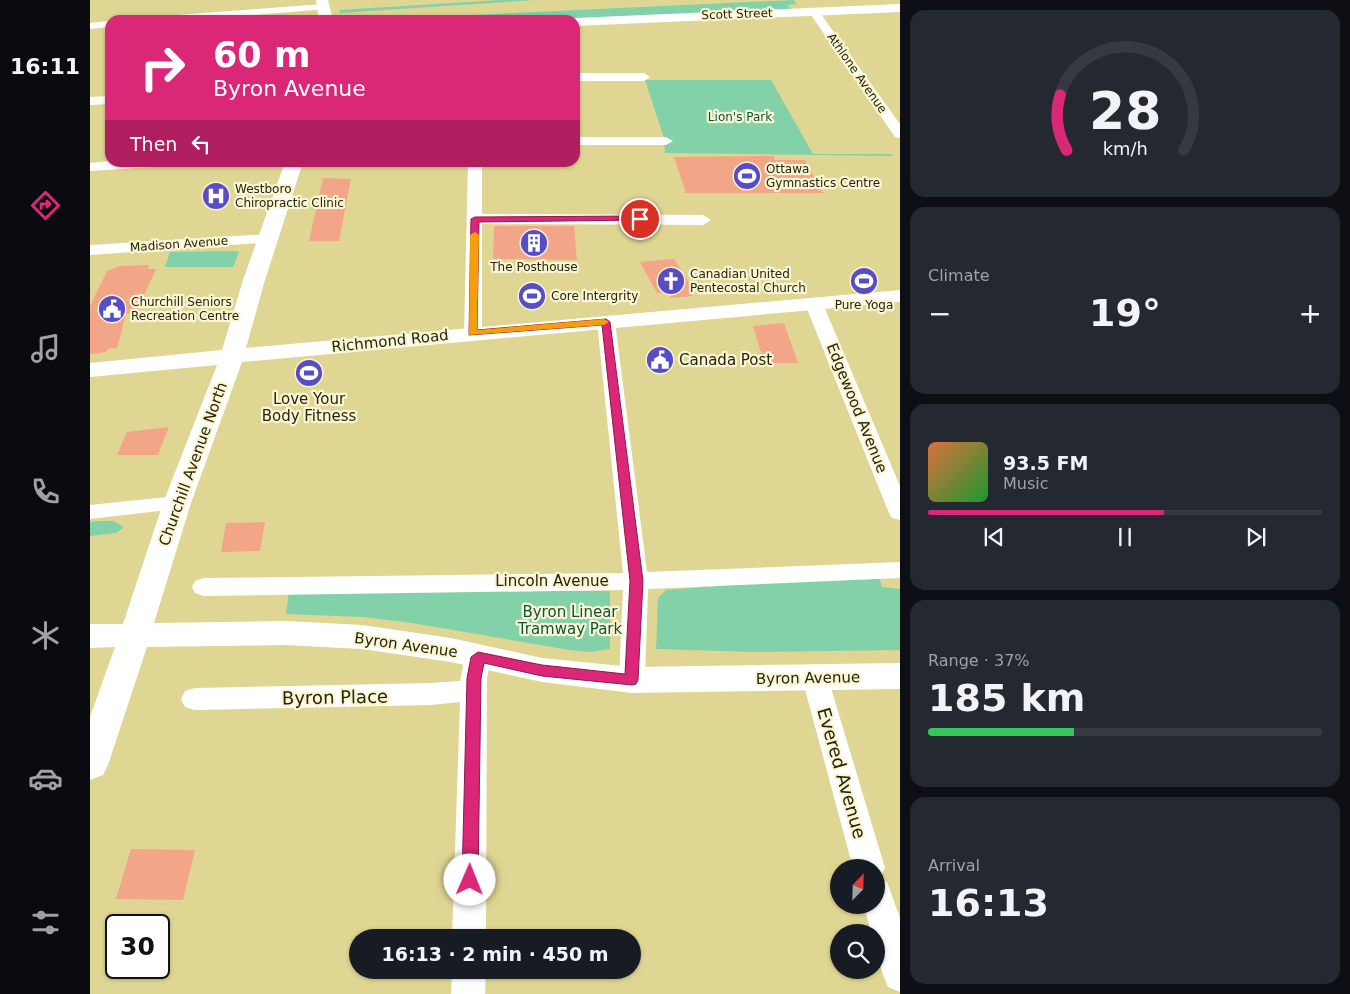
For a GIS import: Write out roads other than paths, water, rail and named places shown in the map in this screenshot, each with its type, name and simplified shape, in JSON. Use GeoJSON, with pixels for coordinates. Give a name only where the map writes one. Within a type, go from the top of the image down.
{"type":"FeatureCollection","features":[{"type":"Feature","properties":{"kind":"main road","name":"Scott Street"},"geometry":{"type":"LineString","coordinates":[[580,22],[900,8]]}},
{"type":"Feature","properties":{"kind":"main road","name":"Churchill Avenue North"},"geometry":{"type":"LineString","coordinates":[[90,765],[124,668],[177,504],[232,357],[292,167]]}},
{"type":"Feature","properties":{"kind":"main road","name":"Richmond Road"},"geometry":{"type":"LineString","coordinates":[[90,370],[473,333],[900,296]]}},
{"type":"Feature","properties":{"kind":"main road","name":"Byron Avenue"},"geometry":{"type":"LineString","coordinates":[[90,636],[286,633],[362,637],[451,650],[542,670],[632,680],[900,676]]}},
{"type":"Feature","properties":{"kind":"street"},"geometry":{"type":"LineString","coordinates":[[162,15],[172,6]]}},
{"type":"Feature","properties":{"kind":"street"},"geometry":{"type":"LineString","coordinates":[[240,15],[324,10]]}},
{"type":"Feature","properties":{"kind":"street","name":"Athlone Avenue"},"geometry":{"type":"LineString","coordinates":[[814,12],[900,134]]}},
{"type":"Feature","properties":{"kind":"street"},"geometry":{"type":"LineString","coordinates":[[90,26],[105,24]]}},
{"type":"Feature","properties":{"kind":"street"},"geometry":{"type":"LineString","coordinates":[[580,77],[644,77]]}},
{"type":"Feature","properties":{"kind":"street"},"geometry":{"type":"LineString","coordinates":[[90,101],[105,100]]}},
{"type":"Feature","properties":{"kind":"street"},"geometry":{"type":"LineString","coordinates":[[580,141],[666,141]]}},
{"type":"Feature","properties":{"kind":"street"},"geometry":{"type":"LineString","coordinates":[[90,167],[105,166]]}},
{"type":"Feature","properties":{"kind":"street"},"geometry":{"type":"LineString","coordinates":[[473,333],[475,167]]}},
{"type":"Feature","properties":{"kind":"street"},"geometry":{"type":"LineString","coordinates":[[475,219],[703,220]]}},
{"type":"Feature","properties":{"kind":"street","name":"Madison Avenue"},"geometry":{"type":"LineString","coordinates":[[90,250],[269,238]]}},
{"type":"Feature","properties":{"kind":"street","name":"Edgewood Avenue"},"geometry":{"type":"LineString","coordinates":[[814,304],[900,513]]}},
{"type":"Feature","properties":{"kind":"street"},"geometry":{"type":"LineString","coordinates":[[606,322],[636,581],[632,680]]}},
{"type":"Feature","properties":{"kind":"street"},"geometry":{"type":"LineString","coordinates":[[90,512],[177,504]]}},
{"type":"Feature","properties":{"kind":"street","name":"Lincoln Avenue"},"geometry":{"type":"LineString","coordinates":[[204,587],[636,581],[900,570]]}},
{"type":"Feature","properties":{"kind":"street"},"geometry":{"type":"LineString","coordinates":[[469,929],[474,690],[478,657]]}},
{"type":"Feature","properties":{"kind":"street","name":"Evered Avenue"},"geometry":{"type":"LineString","coordinates":[[815,678],[866,859]]}},
{"type":"Feature","properties":{"kind":"street","name":"Byron Place"},"geometry":{"type":"LineString","coordinates":[[195,699],[431,694],[474,690]]}},
{"type":"Feature","properties":{"kind":"street"},"geometry":{"type":"LineString","coordinates":[[882,914],[900,975]]}},
{"type":"Feature","properties":{"kind":"street"},"geometry":{"type":"LineString","coordinates":[[468,994],[469,979]]}},
{"type":"Feature","properties":{"kind":"place","name":"Ottawa Gymnastics Centre"},"geometry":{"type":"Point","coordinates":[747,176]}},
{"type":"Feature","properties":{"kind":"place","name":"Westboro Chiropractic Clinic"},"geometry":{"type":"Point","coordinates":[216,196]}},
{"type":"Feature","properties":{"kind":"place","name":"The Posthouse"},"geometry":{"type":"Point","coordinates":[534,243]}},
{"type":"Feature","properties":{"kind":"place","name":"Canadian United Pentecostal Church"},"geometry":{"type":"Point","coordinates":[671,281]}},
{"type":"Feature","properties":{"kind":"place","name":"Pure Yoga"},"geometry":{"type":"Point","coordinates":[864,281]}},
{"type":"Feature","properties":{"kind":"place","name":"Core Intergrity"},"geometry":{"type":"Point","coordinates":[532,296]}},
{"type":"Feature","properties":{"kind":"place","name":"Churchill Seniors Recreation Centre"},"geometry":{"type":"Point","coordinates":[112,309]}},
{"type":"Feature","properties":{"kind":"place","name":"Canada Post"},"geometry":{"type":"Point","coordinates":[660,360]}},
{"type":"Feature","properties":{"kind":"place","name":"Love Your Body Fitness"},"geometry":{"type":"Point","coordinates":[309,373]}},
{"type":"Feature","properties":{"kind":"park label","name":"Lion's Park"},"geometry":{"type":"Point","coordinates":[740,117]}},
{"type":"Feature","properties":{"kind":"park label","name":"Byron Linear Tramway Park"},"geometry":{"type":"Point","coordinates":[570,620]}}]}
